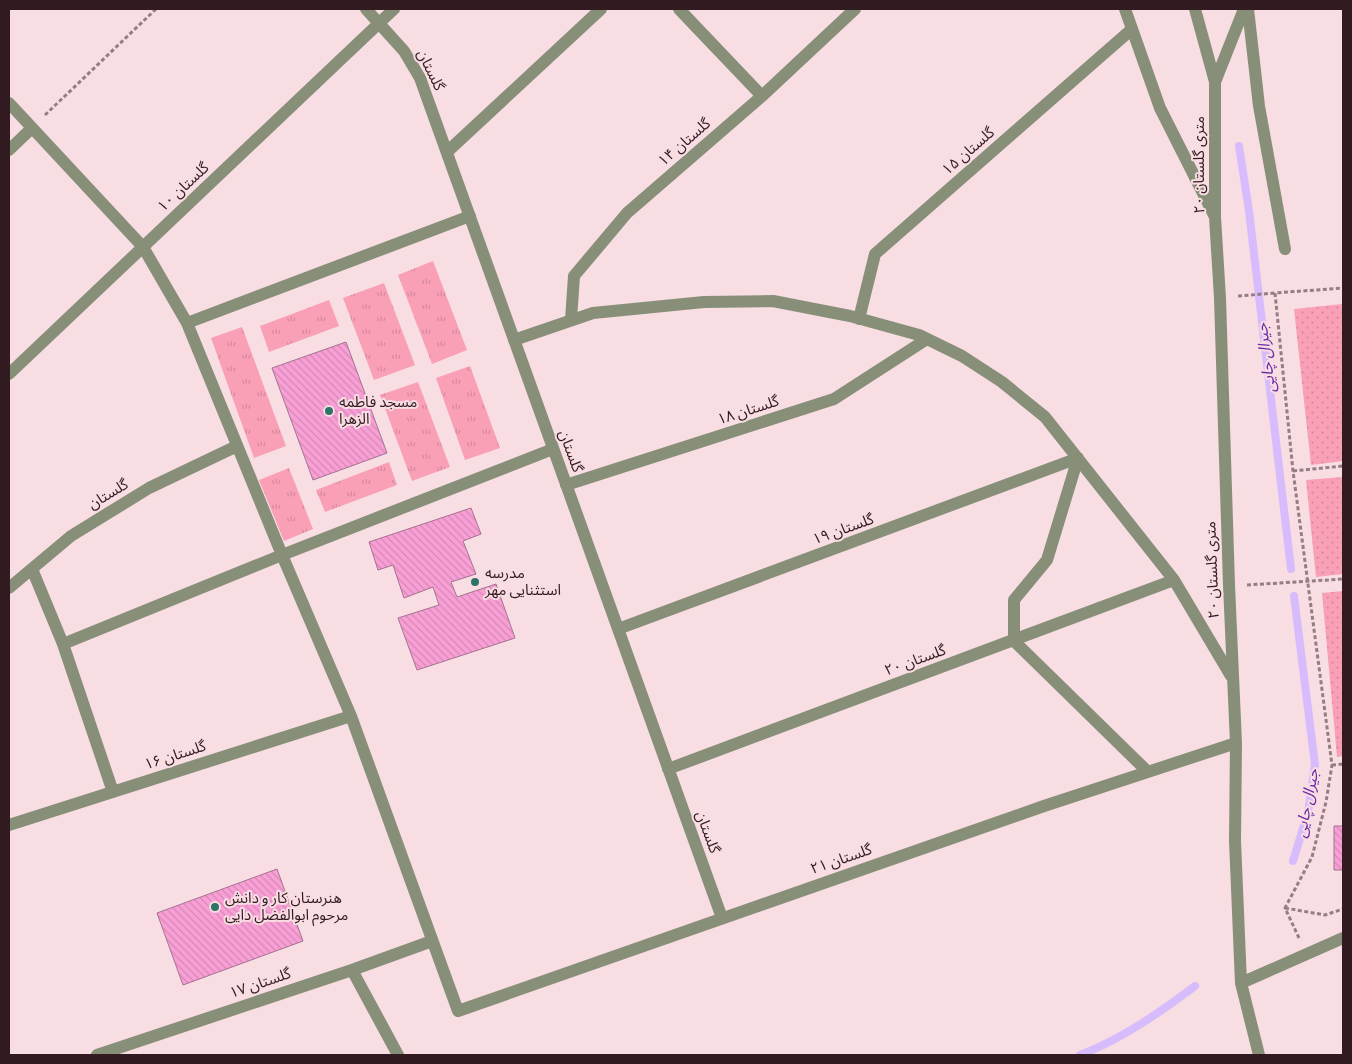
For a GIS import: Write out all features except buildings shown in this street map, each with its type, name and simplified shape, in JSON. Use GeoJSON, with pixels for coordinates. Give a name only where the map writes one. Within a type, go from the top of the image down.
{"type":"FeatureCollection","features":[{"type":"Feature","properties":{"kind":"street","name":"گلستان"},"geometry":{"type":"LineString","coordinates":[[366,9],[404,51],[420,78],[722,918]]}},
{"type":"Feature","properties":{"kind":"street","name":"گلستان ۱۰"},"geometry":{"type":"LineString","coordinates":[[9,374],[394,9]]}},
{"type":"Feature","properties":{"kind":"street"},"geometry":{"type":"LineString","coordinates":[[446,152],[601,9]]}},
{"type":"Feature","properties":{"kind":"street"},"geometry":{"type":"LineString","coordinates":[[679,9],[762,96]]}},
{"type":"Feature","properties":{"kind":"street","name":"گلستان ۱۴"},"geometry":{"type":"LineString","coordinates":[[570,320],[574,276],[627,213],[762,96],[855,9]]}},
{"type":"Feature","properties":{"kind":"street"},"geometry":{"type":"LineString","coordinates":[[1125,9],[1160,108],[1215,218]]}},
{"type":"Feature","properties":{"kind":"street","name":"۲۰ متری گلستان"},"geometry":{"type":"LineString","coordinates":[[1195,9],[1215,82],[1215,218],[1220,308],[1228,585],[1236,743],[1235,841],[1241,983],[1259,1055]]}},
{"type":"Feature","properties":{"kind":"street"},"geometry":{"type":"LineString","coordinates":[[1246,9],[1259,106],[1285,249]]}},
{"type":"Feature","properties":{"kind":"street","name":"۲۰ متری گلستان"},"geometry":{"type":"LineString","coordinates":[[1215,82],[1246,9]]}},
{"type":"Feature","properties":{"kind":"street","name":"گلستان ۱۵"},"geometry":{"type":"LineString","coordinates":[[859,319],[875,254],[1132,29]]}},
{"type":"Feature","properties":{"kind":"street"},"geometry":{"type":"LineString","coordinates":[[9,103],[143,247],[187,323],[282,556],[351,716],[432,940]]}},
{"type":"Feature","properties":{"kind":"street"},"geometry":{"type":"LineString","coordinates":[[9,150],[32,128]]}},
{"type":"Feature","properties":{"kind":"street"},"geometry":{"type":"LineString","coordinates":[[187,323],[470,216]]}},
{"type":"Feature","properties":{"kind":"street"},"geometry":{"type":"LineString","coordinates":[[514,340],[593,313],[704,302],[773,301],[859,319],[919,335],[962,356],[1002,382],[1045,416],[1174,580],[1233,679]]}},
{"type":"Feature","properties":{"kind":"street","name":"گلستان ۱۸"},"geometry":{"type":"LineString","coordinates":[[566,486],[834,399],[927,339]]}},
{"type":"Feature","properties":{"kind":"street","name":"گلستان"},"geometry":{"type":"LineString","coordinates":[[9,588],[71,536],[149,488],[237,446]]}},
{"type":"Feature","properties":{"kind":"street"},"geometry":{"type":"LineString","coordinates":[[63,644],[553,449]]}},
{"type":"Feature","properties":{"kind":"street"},"geometry":{"type":"LineString","coordinates":[[1078,458],[1048,560],[1014,600],[1014,640],[1148,772]]}},
{"type":"Feature","properties":{"kind":"street","name":"گلستان ۱۹"},"geometry":{"type":"LineString","coordinates":[[618,630],[1078,458]]}},
{"type":"Feature","properties":{"kind":"street"},"geometry":{"type":"LineString","coordinates":[[32,568],[63,644],[113,792]]}},
{"type":"Feature","properties":{"kind":"street","name":"گلستان ۲۰"},"geometry":{"type":"LineString","coordinates":[[668,769],[1174,580]]}},
{"type":"Feature","properties":{"kind":"street","name":"گلستان ۱۶"},"geometry":{"type":"LineString","coordinates":[[9,825],[351,716]]}},
{"type":"Feature","properties":{"kind":"street","name":"گلستان ۲۱"},"geometry":{"type":"LineString","coordinates":[[432,940],[458,1011],[722,918],[1236,743]]}},
{"type":"Feature","properties":{"kind":"street"},"geometry":{"type":"LineString","coordinates":[[1241,983],[1343,938]]}},
{"type":"Feature","properties":{"kind":"street","name":"گلستان ۱۷"},"geometry":{"type":"LineString","coordinates":[[97,1055],[352,970],[432,940]]}},
{"type":"Feature","properties":{"kind":"street"},"geometry":{"type":"LineString","coordinates":[[352,970],[398,1055]]}},
{"type":"Feature","properties":{"kind":"path"},"geometry":{"type":"LineString","coordinates":[[32,128],[156,9]]}},
{"type":"Feature","properties":{"kind":"path"},"geometry":{"type":"LineString","coordinates":[[1241,296],[1343,288]]}},
{"type":"Feature","properties":{"kind":"path"},"geometry":{"type":"LineString","coordinates":[[1274,293],[1293,471],[1332,765],[1326,802],[1312,857],[1285,908]]}},
{"type":"Feature","properties":{"kind":"path"},"geometry":{"type":"LineString","coordinates":[[1293,471],[1343,466]]}},
{"type":"Feature","properties":{"kind":"path"},"geometry":{"type":"LineString","coordinates":[[1228,585],[1343,579]]}},
{"type":"Feature","properties":{"kind":"path"},"geometry":{"type":"LineString","coordinates":[[1332,765],[1343,764]]}},
{"type":"Feature","properties":{"kind":"path"},"geometry":{"type":"LineString","coordinates":[[1285,908],[1325,915],[1343,909]]}},
{"type":"Feature","properties":{"kind":"path"},"geometry":{"type":"LineString","coordinates":[[1285,908],[1306,955]]}},
{"type":"Feature","properties":{"kind":"green space"},"geometry":{"type":"Polygon","coordinates":[[[433,261],[467,350],[432,364],[398,275],[433,261]]]}},
{"type":"Feature","properties":{"kind":"green space"},"geometry":{"type":"Polygon","coordinates":[[[384,283],[415,365],[374,380],[343,298],[384,283]]]}},
{"type":"Feature","properties":{"kind":"green space"},"geometry":{"type":"Polygon","coordinates":[[[329,300],[339,326],[269,352],[260,326],[329,300]]]}},
{"type":"Feature","properties":{"kind":"green space"},"geometry":{"type":"Polygon","coordinates":[[[1343,304],[1343,461],[1311,465],[1294,309],[1343,304]]]}},
{"type":"Feature","properties":{"kind":"green space"},"geometry":{"type":"Polygon","coordinates":[[[242,327],[286,446],[254,458],[211,338],[242,327]]]}},
{"type":"Feature","properties":{"kind":"green space"},"geometry":{"type":"Polygon","coordinates":[[[470,366],[500,448],[465,460],[436,378],[470,366]]]}},
{"type":"Feature","properties":{"kind":"green space"},"geometry":{"type":"Polygon","coordinates":[[[418,382],[450,467],[412,481],[380,395],[418,382]]]}},
{"type":"Feature","properties":{"kind":"green space"},"geometry":{"type":"Polygon","coordinates":[[[389,462],[397,485],[325,512],[316,490],[389,462]]]}},
{"type":"Feature","properties":{"kind":"green space"},"geometry":{"type":"Polygon","coordinates":[[[289,468],[313,529],[284,541],[259,480],[289,468]]]}},
{"type":"Feature","properties":{"kind":"green space"},"geometry":{"type":"Polygon","coordinates":[[[1343,477],[1343,574],[1316,577],[1306,480],[1343,477]]]}},
{"type":"Feature","properties":{"kind":"green space"},"geometry":{"type":"Polygon","coordinates":[[[1343,591],[1343,756],[1337,757],[1322,593],[1343,591]]]}},
{"type":"Feature","properties":{"kind":"waterway","name":"جیرال چایی"},"geometry":{"type":"LineString","coordinates":[[1239,146],[1249,211],[1291,569]]}},
{"type":"Feature","properties":{"kind":"waterway","name":"جیرال چایی"},"geometry":{"type":"LineString","coordinates":[[1293,861],[1308,812],[1315,765],[1294,596]]}},
{"type":"Feature","properties":{"kind":"waterway","name":"جیرال چایی"},"geometry":{"type":"LineString","coordinates":[[1080,1055],[1096,1049],[1140,1025],[1195,986]]}},
{"type":"Feature","properties":{"kind":"place","name":"مسجد فاطمه الزهرا"},"geometry":{"type":"Point","coordinates":[329,411]}},
{"type":"Feature","properties":{"kind":"place","name":"مدرسه استثنایی مهر"},"geometry":{"type":"Point","coordinates":[475,582]}},
{"type":"Feature","properties":{"kind":"place","name":"هنرستان کار و دانش مرحوم ابوالفضل دایی"},"geometry":{"type":"Point","coordinates":[215,907]}}]}
